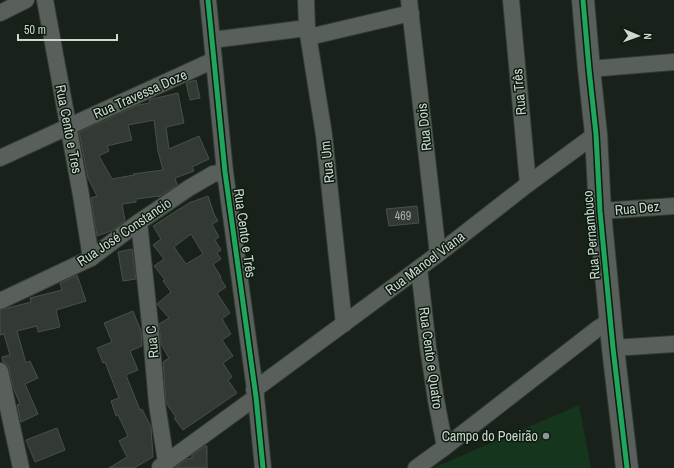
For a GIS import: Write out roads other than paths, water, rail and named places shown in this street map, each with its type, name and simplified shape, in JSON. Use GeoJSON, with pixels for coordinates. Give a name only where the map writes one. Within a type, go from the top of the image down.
{"type":"FeatureCollection","features":[{"type":"Feature","properties":{"kind":"street"},"geometry":{"type":"LineString","coordinates":[[0,13],[26,0]]}},
{"type":"Feature","properties":{"kind":"street","name":"Rua Cento e Tres"},"geometry":{"type":"LineString","coordinates":[[45,0],[81,195],[91,258]]}},
{"type":"Feature","properties":{"kind":"street","name":"Rua Cento e Três"},"geometry":{"type":"LineString","coordinates":[[208,0],[225,172],[255,394],[263,468]]}},
{"type":"Feature","properties":{"kind":"street","name":"Rua Um"},"geometry":{"type":"LineString","coordinates":[[306,0],[308,32],[324,135],[344,324]]}},
{"type":"Feature","properties":{"kind":"street","name":"Rua Três"},"geometry":{"type":"LineString","coordinates":[[511,0],[528,184]]}},
{"type":"Feature","properties":{"kind":"street","name":"Rua Pernambuco"},"geometry":{"type":"LineString","coordinates":[[583,0],[596,134],[600,212],[613,348],[627,468]]}},
{"type":"Feature","properties":{"kind":"street"},"geometry":{"type":"LineString","coordinates":[[212,40],[308,32],[410,6]]}},
{"type":"Feature","properties":{"kind":"street","name":"Rua Dois"},"geometry":{"type":"LineString","coordinates":[[410,6],[438,254]]}},
{"type":"Feature","properties":{"kind":"street","name":"Rua Travessa Doze"},"geometry":{"type":"LineString","coordinates":[[0,158],[214,60]]}},
{"type":"Feature","properties":{"kind":"street"},"geometry":{"type":"LineString","coordinates":[[589,69],[674,62]]}},
{"type":"Feature","properties":{"kind":"street","name":"Rua Manoel Viana"},"geometry":{"type":"LineString","coordinates":[[162,465],[344,324],[596,134]]}},
{"type":"Feature","properties":{"kind":"street","name":"Rua José Constancio"},"geometry":{"type":"LineString","coordinates":[[0,301],[91,258],[139,222],[189,188],[214,174],[225,172]]}},
{"type":"Feature","properties":{"kind":"street","name":"Rua Dez"},"geometry":{"type":"LineString","coordinates":[[600,212],[674,206]]}},
{"type":"Feature","properties":{"kind":"street","name":"Rua C"},"geometry":{"type":"LineString","coordinates":[[139,222],[150,324],[162,465]]}},
{"type":"Feature","properties":{"kind":"street","name":"Rua Cento e Quatro"},"geometry":{"type":"LineString","coordinates":[[419,268],[428,347],[445,447]]}},
{"type":"Feature","properties":{"kind":"street"},"geometry":{"type":"LineString","coordinates":[[416,468],[597,329],[611,320]]}},
{"type":"Feature","properties":{"kind":"street"},"geometry":{"type":"LineString","coordinates":[[613,348],[674,344]]}},
{"type":"Feature","properties":{"kind":"street"},"geometry":{"type":"LineString","coordinates":[[0,371],[20,468]]}},
{"type":"Feature","properties":{"kind":"place","name":"Campo do Poeirão"},"geometry":{"type":"Point","coordinates":[546,436]}}]}
